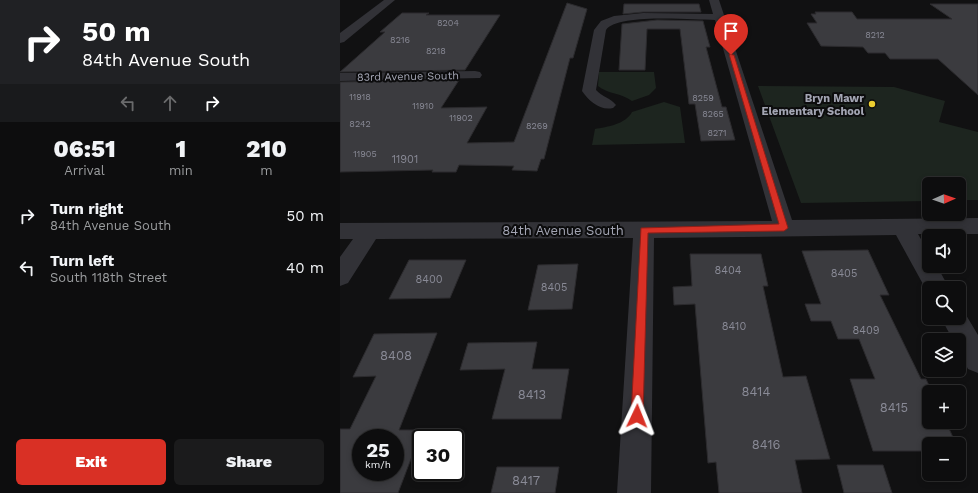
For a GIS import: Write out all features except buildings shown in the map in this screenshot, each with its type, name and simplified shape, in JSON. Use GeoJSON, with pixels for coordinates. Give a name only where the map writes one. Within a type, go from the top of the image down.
{"type":"FeatureCollection","features":[{"type":"Feature","properties":{"kind":"street"},"geometry":{"type":"LineString","coordinates":[[340,39],[390,0]]}},
{"type":"Feature","properties":{"kind":"street"},"geometry":{"type":"LineString","coordinates":[[714,0],[784,228]]}},
{"type":"Feature","properties":{"kind":"street"},"geometry":{"type":"LineString","coordinates":[[608,105],[596,99],[589,91],[600,30],[606,22],[631,17],[720,17]]}},
{"type":"Feature","properties":{"kind":"street","name":"83rd Avenue South"},"geometry":{"type":"LineString","coordinates":[[340,77],[475,75]]}},
{"type":"Feature","properties":{"kind":"street"},"geometry":{"type":"LineString","coordinates":[[902,226],[933,281]]}},
{"type":"Feature","properties":{"kind":"street","name":"84th Avenue South"},"geometry":{"type":"LineString","coordinates":[[340,231],[644,230],[978,226]]}},
{"type":"Feature","properties":{"kind":"street"},"geometry":{"type":"LineString","coordinates":[[340,276],[370,230]]}},
{"type":"Feature","properties":{"kind":"street"},"geometry":{"type":"LineString","coordinates":[[634,493],[644,230]]}},
{"type":"Feature","properties":{"kind":"street"},"geometry":{"type":"LineString","coordinates":[[958,325],[978,360]]}},
{"type":"Feature","properties":{"kind":"shaded area"},"geometry":{"type":"Polygon","coordinates":[[[599,72],[654,72],[656,88],[649,95],[632,101],[624,96],[606,91],[598,86],[599,72]]]}},
{"type":"Feature","properties":{"kind":"shaded area"},"geometry":{"type":"Polygon","coordinates":[[[758,86],[894,87],[945,101],[939,122],[978,132],[978,200],[966,200],[966,177],[922,177],[922,201],[801,203],[758,86]]]}},
{"type":"Feature","properties":{"kind":"shaded area"},"geometry":{"type":"Polygon","coordinates":[[[664,102],[680,107],[685,143],[592,145],[595,129],[616,124],[629,116],[632,112],[664,102]]]}},
{"type":"Feature","properties":{"kind":"place","name":"Bryn Mawr Elementary School"},"geometry":{"type":"Point","coordinates":[872,104]}},
{"type":"Feature","properties":{"kind":"route"},"geometry":{"type":"LineString","coordinates":[[637,416],[644,230],[784,228],[731,55]]}}]}
